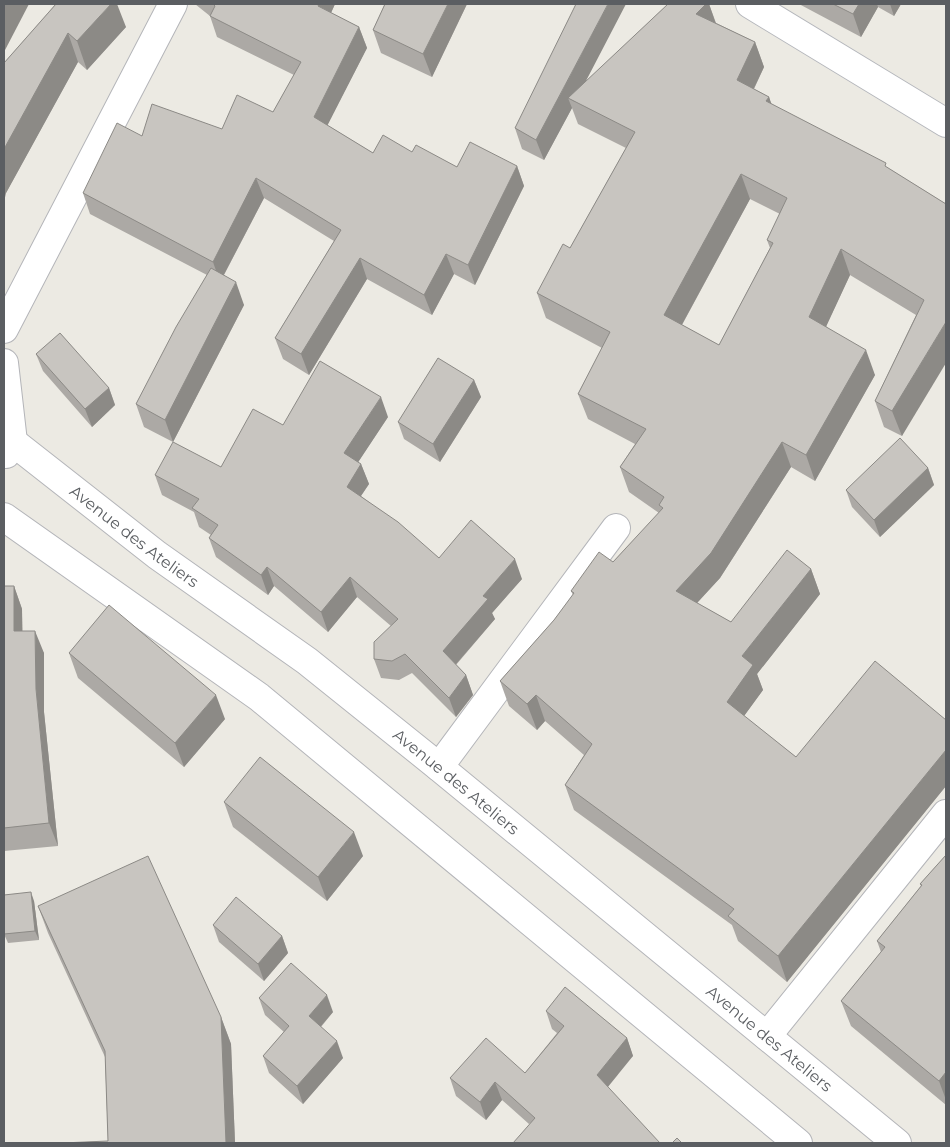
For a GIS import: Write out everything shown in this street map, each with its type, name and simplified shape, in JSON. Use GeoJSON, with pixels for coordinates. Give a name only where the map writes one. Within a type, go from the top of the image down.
{"type":"FeatureCollection","features":[{"type":"Feature","properties":{"kind":"street"},"geometry":{"type":"LineString","coordinates":[[4,329],[173,4]]}},
{"type":"Feature","properties":{"kind":"street"},"geometry":{"type":"LineString","coordinates":[[750,4],[946,123]]}},
{"type":"Feature","properties":{"kind":"street"},"geometry":{"type":"LineString","coordinates":[[4,364],[7,446]]}},
{"type":"Feature","properties":{"kind":"street","name":"Avenue des Ateliers"},"geometry":{"type":"LineString","coordinates":[[7,446],[307,661],[439,767],[896,1143]]}},
{"type":"Feature","properties":{"kind":"street"},"geometry":{"type":"LineString","coordinates":[[4,517],[259,697],[798,1143]]}},
{"type":"Feature","properties":{"kind":"street"},"geometry":{"type":"LineString","coordinates":[[439,767],[616,528]]}},
{"type":"Feature","properties":{"kind":"street"},"geometry":{"type":"LineString","coordinates":[[767,1036],[946,814]]}},
{"type":"Feature","properties":{"kind":"building"},"geometry":{"type":"Polygon","coordinates":[[[56,4],[111,4],[77,41],[68,33],[4,149],[4,63],[56,4]]]}},
{"type":"Feature","properties":{"kind":"building"},"geometry":{"type":"Polygon","coordinates":[[[213,4],[319,4],[318,6],[359,27],[314,117],[373,153],[383,135],[412,152],[416,145],[457,167],[470,142],[517,166],[468,265],[446,254],[424,295],[360,258],[301,354],[275,338],[341,230],[256,178],[213,262],[83,193],[117,123],[142,136],[152,104],[222,129],[237,95],[273,112],[301,62],[210,16],[215,6],[213,4]]]}},
{"type":"Feature","properties":{"kind":"building"},"geometry":{"type":"Polygon","coordinates":[[[385,4],[448,4],[423,54],[373,30],[385,4]]]}},
{"type":"Feature","properties":{"kind":"building"},"geometry":{"type":"Polygon","coordinates":[[[576,4],[608,4],[536,140],[515,128],[576,4]]]}},
{"type":"Feature","properties":{"kind":"building"},"geometry":{"type":"Polygon","coordinates":[[[668,4],[706,4],[696,14],[755,42],[737,80],[769,97],[766,101],[886,163],[885,166],[946,204],[946,322],[892,411],[875,401],[924,300],[841,249],[809,317],[866,350],[806,455],[782,442],[711,553],[676,591],[731,622],[787,550],[811,569],[742,656],[753,665],[727,702],[796,757],[875,661],[946,720],[946,750],[778,956],[728,916],[734,909],[565,785],[592,744],[536,695],[527,704],[500,681],[554,620],[574,593],[571,591],[599,552],[613,562],[663,508],[659,505],[664,497],[620,467],[646,429],[578,394],[610,332],[537,293],[563,244],[570,248],[635,132],[568,98],[668,4]],[[741,174],[664,315],[719,345],[773,243],[767,240],[787,198],[741,174]]]}},
{"type":"Feature","properties":{"kind":"building"},"geometry":{"type":"Polygon","coordinates":[[[833,4],[859,4],[853,14],[833,4]]]}},
{"type":"Feature","properties":{"kind":"building"},"geometry":{"type":"Polygon","coordinates":[[[211,268],[236,282],[165,420],[136,404],[176,327],[211,268]]]}},
{"type":"Feature","properties":{"kind":"building"},"geometry":{"type":"Polygon","coordinates":[[[60,333],[109,388],[85,409],[36,354],[60,333]]]}},
{"type":"Feature","properties":{"kind":"building"},"geometry":{"type":"Polygon","coordinates":[[[438,358],[474,380],[433,444],[398,422],[438,358]]]}},
{"type":"Feature","properties":{"kind":"building"},"geometry":{"type":"Polygon","coordinates":[[[320,361],[381,397],[344,453],[361,464],[347,487],[398,522],[439,558],[471,520],[515,559],[483,596],[488,599],[443,651],[466,675],[449,698],[405,654],[392,661],[374,659],[374,642],[398,619],[350,577],[321,612],[267,567],[261,575],[209,538],[218,525],[192,508],[199,499],[155,475],[173,442],[221,467],[253,409],[283,425],[320,361]]]}},
{"type":"Feature","properties":{"kind":"building"},"geometry":{"type":"Polygon","coordinates":[[[900,438],[928,468],[874,520],[846,490],[900,438]]]}},
{"type":"Feature","properties":{"kind":"building"},"geometry":{"type":"Polygon","coordinates":[[[4,586],[14,586],[14,631],[35,631],[36,689],[49,823],[4,828],[4,586]]]}},
{"type":"Feature","properties":{"kind":"building"},"geometry":{"type":"Polygon","coordinates":[[[109,605],[216,695],[175,743],[69,653],[109,605]]]}},
{"type":"Feature","properties":{"kind":"building"},"geometry":{"type":"Polygon","coordinates":[[[260,757],[354,832],[318,877],[224,802],[260,757]]]}},
{"type":"Feature","properties":{"kind":"building"},"geometry":{"type":"Polygon","coordinates":[[[946,855],[946,1072],[939,1081],[841,1001],[885,947],[877,941],[922,885],[920,884],[946,855]]]}},
{"type":"Feature","properties":{"kind":"building"},"geometry":{"type":"Polygon","coordinates":[[[148,856],[221,1017],[226,1143],[62,1143],[108,1141],[105,1051],[38,906],[148,856]]]}},
{"type":"Feature","properties":{"kind":"building"},"geometry":{"type":"Polygon","coordinates":[[[31,892],[35,931],[4,934],[4,895],[31,892]]]}},
{"type":"Feature","properties":{"kind":"building"},"geometry":{"type":"Polygon","coordinates":[[[236,897],[282,936],[258,964],[213,925],[236,897]]]}},
{"type":"Feature","properties":{"kind":"building"},"geometry":{"type":"Polygon","coordinates":[[[291,963],[327,995],[309,1016],[337,1041],[297,1086],[263,1056],[289,1026],[259,998],[291,963]]]}},
{"type":"Feature","properties":{"kind":"building"},"geometry":{"type":"Polygon","coordinates":[[[565,987],[627,1038],[597,1075],[660,1143],[513,1143],[535,1118],[495,1082],[480,1102],[450,1078],[486,1038],[525,1073],[564,1026],[546,1011],[565,987]]]}},
{"type":"Feature","properties":{"kind":"building"},"geometry":{"type":"Polygon","coordinates":[[[677,1138],[682,1143],[672,1143],[677,1138]]]}}]}
